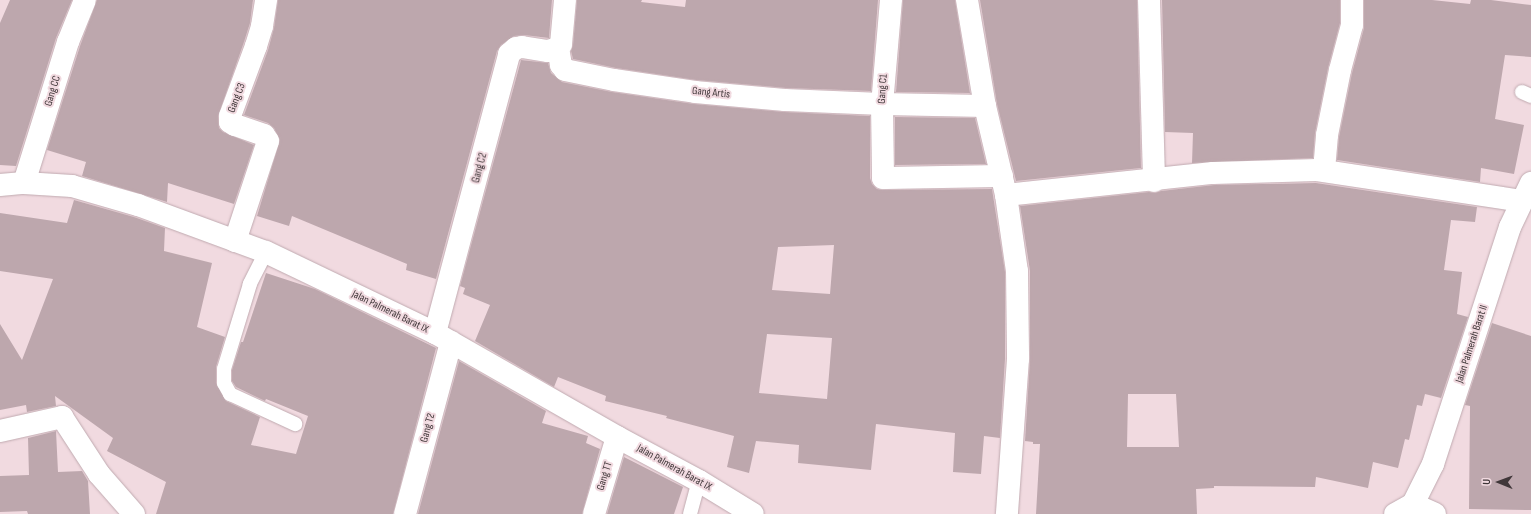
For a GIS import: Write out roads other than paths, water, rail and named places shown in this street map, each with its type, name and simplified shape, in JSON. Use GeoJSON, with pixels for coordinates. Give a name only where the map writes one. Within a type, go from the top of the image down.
{"type":"FeatureCollection","features":[{"type":"Feature","properties":{"kind":"street","name":"Gang CC"},"geometry":{"type":"LineString","coordinates":[[24,183],[68,42],[85,0]]}},
{"type":"Feature","properties":{"kind":"street","name":"Gang C3"},"geometry":{"type":"LineString","coordinates":[[235,241],[268,142],[264,135],[230,122],[230,116],[256,46],[262,26],[266,0]]}},
{"type":"Feature","properties":{"kind":"street"},"geometry":{"type":"LineString","coordinates":[[558,48],[561,44],[565,0]]}},
{"type":"Feature","properties":{"kind":"street","name":"Gang C1"},"geometry":{"type":"LineString","coordinates":[[891,0],[882,104],[882,178],[1004,185]]}},
{"type":"Feature","properties":{"kind":"street"},"geometry":{"type":"LineString","coordinates":[[967,0],[986,106],[1004,185],[1017,271],[1018,359],[1007,514]]}},
{"type":"Feature","properties":{"kind":"street"},"geometry":{"type":"LineString","coordinates":[[1149,0],[1154,181]]}},
{"type":"Feature","properties":{"kind":"street"},"geometry":{"type":"LineString","coordinates":[[1324,170],[1327,135],[1340,70],[1352,25],[1352,0]]}},
{"type":"Feature","properties":{"kind":"street","name":"Gang C2"},"geometry":{"type":"LineString","coordinates":[[443,338],[509,54],[516,48],[522,47],[548,51],[558,48]]}},
{"type":"Feature","properties":{"kind":"street","name":"Gang Artis"},"geometry":{"type":"LineString","coordinates":[[558,48],[561,65],[565,70],[585,75],[702,92],[785,100],[882,104]]}},
{"type":"Feature","properties":{"kind":"street"},"geometry":{"type":"LineString","coordinates":[[882,104],[986,106]]}},
{"type":"Feature","properties":{"kind":"street"},"geometry":{"type":"LineString","coordinates":[[1004,185],[1154,181],[1213,173],[1324,170],[1526,192]]}},
{"type":"Feature","properties":{"kind":"street","name":"Jalan Palmerah Barat IX"},"geometry":{"type":"LineString","coordinates":[[0,185],[24,183],[72,186],[138,205],[266,252],[443,338],[617,438],[699,481],[753,514]]}},
{"type":"Feature","properties":{"kind":"street","name":"Jalan Palmerah Barat II"},"geometry":{"type":"LineString","coordinates":[[1404,509],[1433,464],[1510,227],[1526,192]]}},
{"type":"Feature","properties":{"kind":"street","name":"Gang T2"},"geometry":{"type":"LineString","coordinates":[[405,514],[443,338]]}},
{"type":"Feature","properties":{"kind":"street"},"geometry":{"type":"LineString","coordinates":[[0,431],[62,417],[99,474],[134,514]]}},
{"type":"Feature","properties":{"kind":"street","name":"Gang TT"},"geometry":{"type":"LineString","coordinates":[[594,514],[617,438]]}},
{"type":"Feature","properties":{"kind":"street"},"geometry":{"type":"LineString","coordinates":[[1404,509],[1435,514]]}},
{"type":"Feature","properties":{"kind":"lane"},"geometry":{"type":"LineString","coordinates":[[266,252],[250,284],[224,369],[224,383],[230,394],[296,424]]}},
{"type":"Feature","properties":{"kind":"lane"},"geometry":{"type":"LineString","coordinates":[[690,514],[699,481]]}}]}
